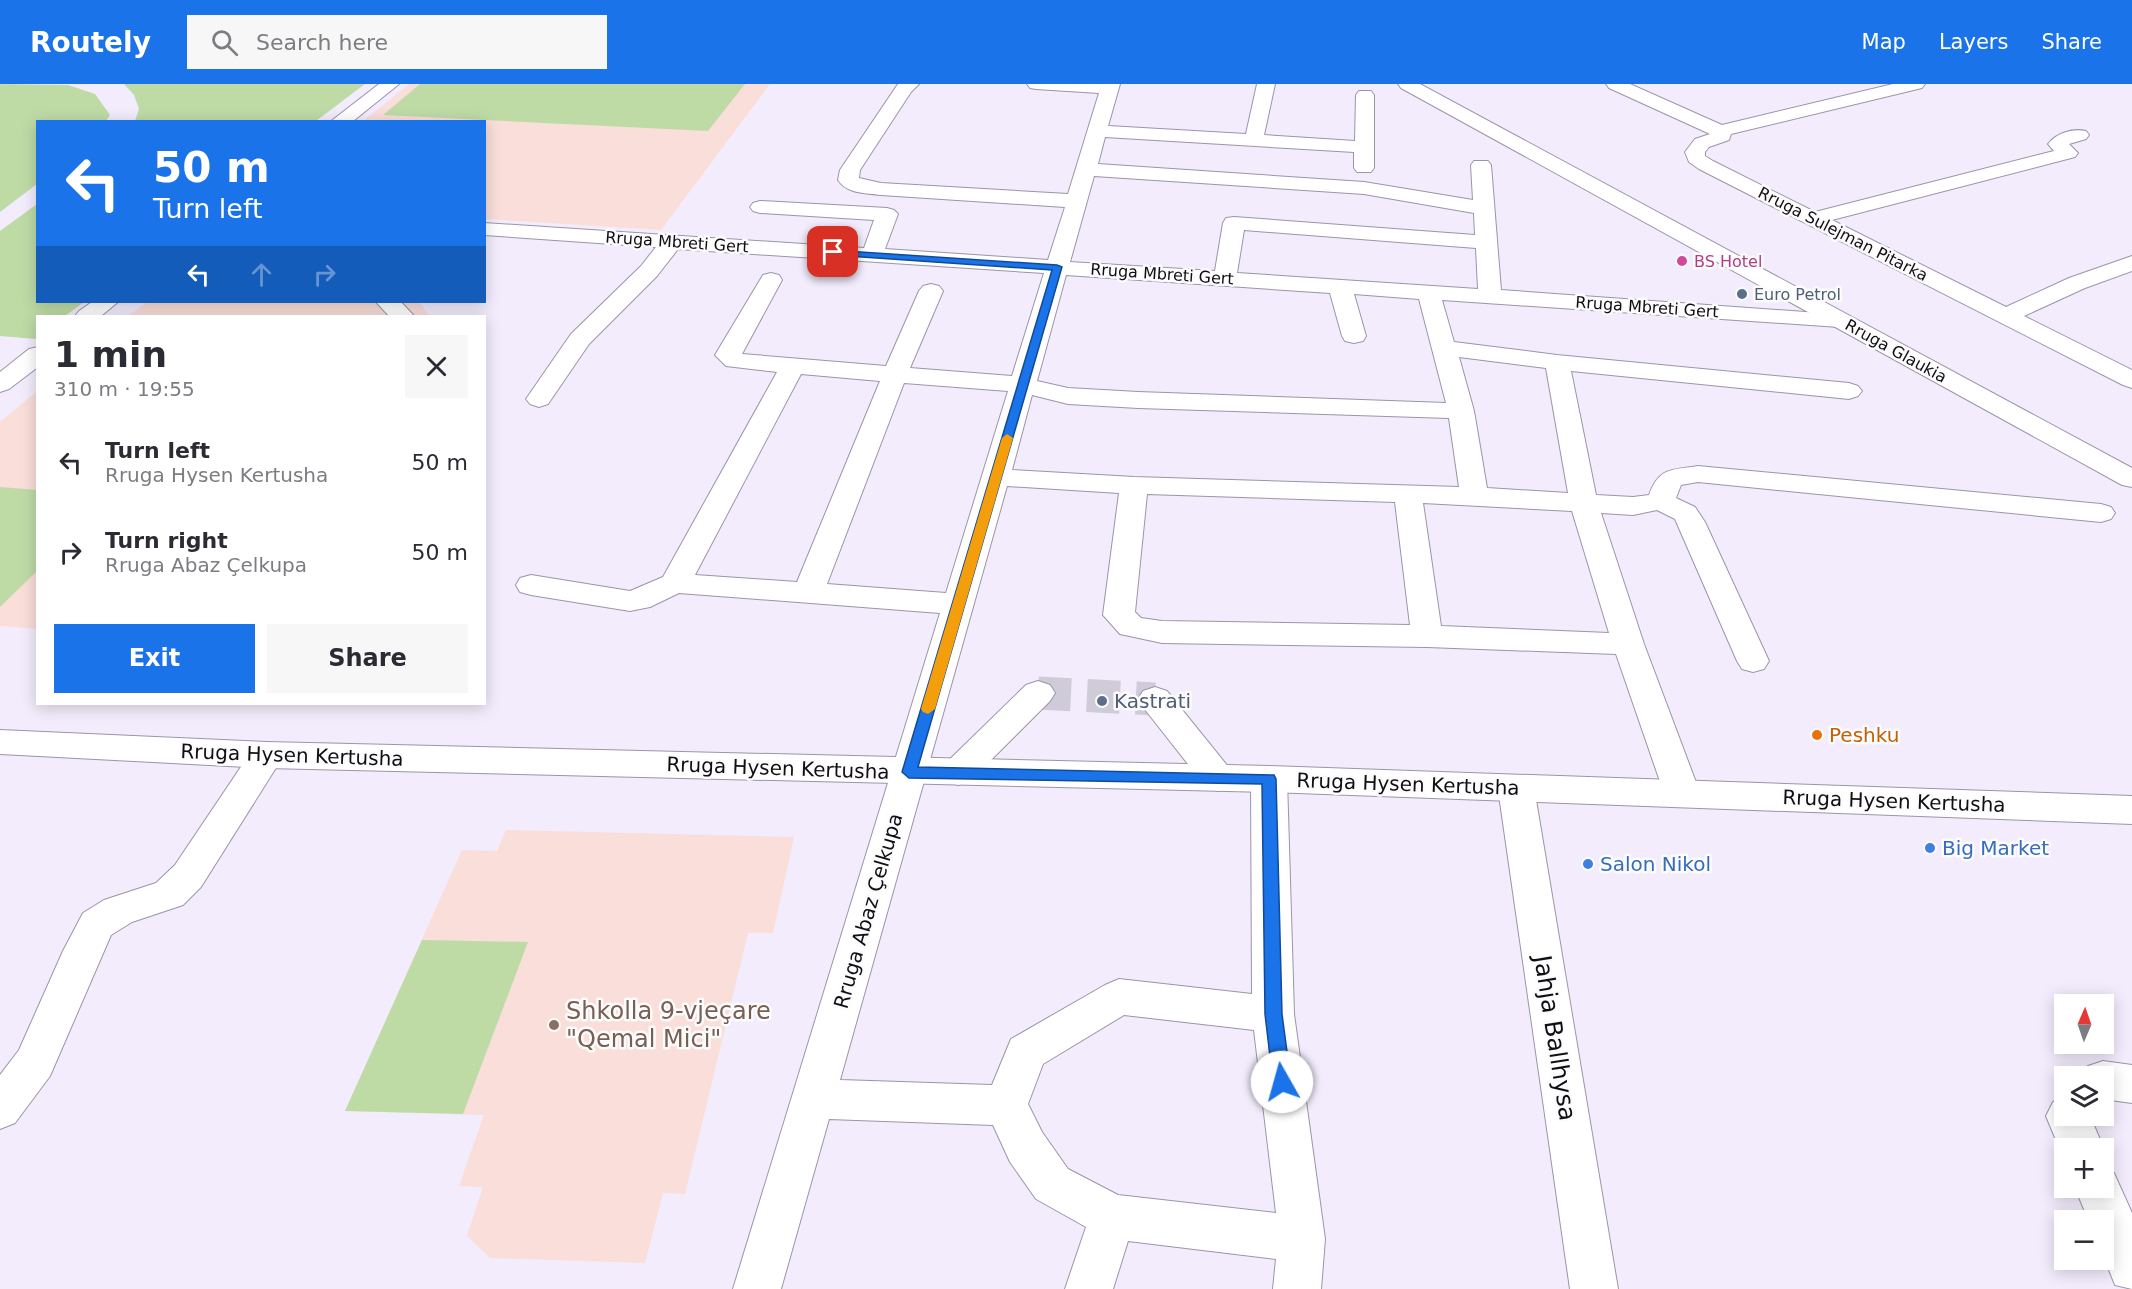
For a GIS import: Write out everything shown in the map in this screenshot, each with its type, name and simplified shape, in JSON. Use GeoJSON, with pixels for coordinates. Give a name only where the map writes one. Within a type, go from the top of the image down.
{"type":"FeatureCollection","features":[{"type":"Feature","properties":{"kind":"street"},"geometry":{"type":"LineString","coordinates":[[342,120],[390,84]]}},
{"type":"Feature","properties":{"kind":"street"},"geometry":{"type":"LineString","coordinates":[[910,84],[904,88],[850,170],[848,180],[858,186],[881,189],[1076,201]]}},
{"type":"Feature","properties":{"kind":"street"},"geometry":{"type":"LineString","coordinates":[[1036,84],[1110,86]]}},
{"type":"Feature","properties":{"kind":"street"},"geometry":{"type":"LineString","coordinates":[[1254,139],[1266,84]]}},
{"type":"Feature","properties":{"kind":"street","name":"Rruga Glaukia"},"geometry":{"type":"LineString","coordinates":[[1407,84],[2132,479]]}},
{"type":"Feature","properties":{"kind":"street","name":"Rruga Glaukia"},"geometry":{"type":"LineString","coordinates":[[1432,84],[2132,456]]}},
{"type":"Feature","properties":{"kind":"street"},"geometry":{"type":"LineString","coordinates":[[1615,84],[1720,131],[1916,84]]}},
{"type":"Feature","properties":{"kind":"street","name":"Rruga Abaz Çelkupa"},"geometry":{"type":"LineString","coordinates":[[757,1289],[1110,86]]}},
{"type":"Feature","properties":{"kind":"street"},"geometry":{"type":"LineString","coordinates":[[1364,188],[1365,95]]}},
{"type":"Feature","properties":{"kind":"street"},"geometry":{"type":"LineString","coordinates":[[1097,131],[1365,147]]}},
{"type":"Feature","properties":{"kind":"street","name":"Rruga Sulejman Pitarka"},"geometry":{"type":"LineString","coordinates":[[1720,131],[1722,136],[1702,143],[1695,152],[1696,158],[2005,316],[2130,377]]}},
{"type":"Feature","properties":{"kind":"street"},"geometry":{"type":"LineString","coordinates":[[1813,219],[2068,153],[2058,144],[2063,139],[2079,135]]}},
{"type":"Feature","properties":{"kind":"street"},"geometry":{"type":"LineString","coordinates":[[1480,165],[1490,296]]}},
{"type":"Feature","properties":{"kind":"street"},"geometry":{"type":"LineString","coordinates":[[1086,169],[1364,188],[1484,208]]}},
{"type":"Feature","properties":{"kind":"street"},"geometry":{"type":"LineString","coordinates":[[760,207],[887,214],[872,255]]}},
{"type":"Feature","properties":{"kind":"street"},"geometry":{"type":"LineString","coordinates":[[1225,279],[1234,223],[1486,242]]}},
{"type":"Feature","properties":{"kind":"street","name":"Rruga Mbreti Gert"},"geometry":{"type":"LineString","coordinates":[[486,229],[1839,320]]}},
{"type":"Feature","properties":{"kind":"street"},"geometry":{"type":"LineString","coordinates":[[539,399],[580,339],[630,286],[649,271],[672,242]]}},
{"type":"Feature","properties":{"kind":"street"},"geometry":{"type":"LineString","coordinates":[[2005,316],[2077,283],[2132,263]]}},
{"type":"Feature","properties":{"kind":"street"},"geometry":{"type":"LineString","coordinates":[[771,280],[727,355],[735,361],[1023,385],[1068,396],[1461,411]]}},
{"type":"Feature","properties":{"kind":"street"},"geometry":{"type":"LineString","coordinates":[[1340,286],[1354,336]]}},
{"type":"Feature","properties":{"kind":"street"},"geometry":{"type":"LineString","coordinates":[[808,592],[895,374],[931,291]]}},
{"type":"Feature","properties":{"kind":"street"},"geometry":{"type":"LineString","coordinates":[[1429,294],[1461,411],[1474,496]]}},
{"type":"Feature","properties":{"kind":"street"},"geometry":{"type":"LineString","coordinates":[[88,315],[105,303]]}},
{"type":"Feature","properties":{"kind":"street"},"geometry":{"type":"LineString","coordinates":[[389,303],[401,315]]}},
{"type":"Feature","properties":{"kind":"street"},"geometry":{"type":"LineString","coordinates":[[1444,348],[1557,362],[1849,391]]}},
{"type":"Feature","properties":{"kind":"street"},"geometry":{"type":"LineString","coordinates":[[0,384],[36,356]]}},
{"type":"Feature","properties":{"kind":"street"},"geometry":{"type":"LineString","coordinates":[[1557,362],[1584,504],[1628,644],[1682,793]]}},
{"type":"Feature","properties":{"kind":"street"},"geometry":{"type":"LineString","coordinates":[[675,583],[793,366]]}},
{"type":"Feature","properties":{"kind":"street"},"geometry":{"type":"LineString","coordinates":[[1661,501],[1667,483],[1672,478],[1688,474],[2101,513]]}},
{"type":"Feature","properties":{"kind":"street"},"geometry":{"type":"LineString","coordinates":[[996,477],[1134,486],[1474,496],[1633,506],[1651,505],[1661,501],[1685,513],[1691,522],[1753,660]]}},
{"type":"Feature","properties":{"kind":"street"},"geometry":{"type":"LineString","coordinates":[[1134,486],[1119,615],[1131,627],[1162,632],[1427,636],[1628,644]]}},
{"type":"Feature","properties":{"kind":"street"},"geometry":{"type":"LineString","coordinates":[[1407,495],[1427,636]]}},
{"type":"Feature","properties":{"kind":"street"},"geometry":{"type":"LineString","coordinates":[[531,585],[630,601],[639,600],[675,583],[958,604]]}},
{"type":"Feature","properties":{"kind":"street"},"geometry":{"type":"LineString","coordinates":[[958,772],[1038,693]]}},
{"type":"Feature","properties":{"kind":"street"},"geometry":{"type":"LineString","coordinates":[[1155,699],[1218,778]]}},
{"type":"Feature","properties":{"kind":"street","name":"Rruga Hysen Kertusha"},"geometry":{"type":"LineString","coordinates":[[0,742],[267,755],[1269,779],[2132,810]]}},
{"type":"Feature","properties":{"kind":"street"},"geometry":{"type":"LineString","coordinates":[[0,1109],[36,1063],[83,951],[97,924],[118,910],[169,894],[188,876],[267,755]]}},
{"type":"Feature","properties":{"kind":"street"},"geometry":{"type":"LineString","coordinates":[[1269,779],[1273,1014],[1302,1239],[1298,1289]]}},
{"type":"Feature","properties":{"kind":"street","name":"Jahja Ballhysa"},"geometry":{"type":"LineString","coordinates":[[1516,788],[1594,1289]]}},
{"type":"Feature","properties":{"kind":"street"},"geometry":{"type":"LineString","coordinates":[[1273,1014],[1119,997],[1026,1052],[1006,1105],[1026,1148],[1052,1184],[1113,1217],[1302,1239]]}},
{"type":"Feature","properties":{"kind":"street"},"geometry":{"type":"LineString","coordinates":[[2114,1081],[2132,1083]]}},
{"type":"Feature","properties":{"kind":"street"},"geometry":{"type":"LineString","coordinates":[[812,1099],[1006,1105]]}},
{"type":"Feature","properties":{"kind":"street"},"geometry":{"type":"LineString","coordinates":[[2102,1198],[2132,1268]]}},
{"type":"Feature","properties":{"kind":"street"},"geometry":{"type":"LineString","coordinates":[[1089,1289],[1113,1217]]}},
{"type":"Feature","properties":{"kind":"shaded area"},"geometry":{"type":"Polygon","coordinates":[[[409,84],[770,84],[661,230],[486,219],[486,120],[364,120],[409,84]]]}},
{"type":"Feature","properties":{"kind":"shaded area"},"geometry":{"type":"Polygon","coordinates":[[[146,303],[421,303],[428,315],[129,315],[146,303]]]}},
{"type":"Feature","properties":{"kind":"shaded area"},"geometry":{"type":"Polygon","coordinates":[[[36,392],[36,629],[0,626],[0,422],[36,392]]]}},
{"type":"Feature","properties":{"kind":"shaded area","name":"Shkolla 9-vjeçare \"Qemal Mici\""},"geometry":{"type":"Polygon","coordinates":[[[506,830],[794,837],[773,933],[748,933],[685,1194],[663,1193],[645,1263],[490,1258],[467,1236],[483,1187],[459,1186],[484,1115],[345,1111],[462,850],[497,851],[506,830]]]}},
{"type":"Feature","properties":{"kind":"green space"},"geometry":{"type":"Polygon","coordinates":[[[0,84],[68,85],[95,94],[110,115],[107,120],[36,120],[36,185],[0,212],[0,84]]]}},
{"type":"Feature","properties":{"kind":"green space"},"geometry":{"type":"Polygon","coordinates":[[[124,84],[365,84],[317,120],[135,120],[139,109],[134,95],[124,84]]]}},
{"type":"Feature","properties":{"kind":"green space"},"geometry":{"type":"Polygon","coordinates":[[[420,84],[745,84],[708,131],[383,115],[420,84]]]}},
{"type":"Feature","properties":{"kind":"green space"},"geometry":{"type":"Polygon","coordinates":[[[36,205],[36,303],[83,303],[66,315],[36,315],[36,339],[0,336],[0,231],[36,205]]]}},
{"type":"Feature","properties":{"kind":"green space"},"geometry":{"type":"Polygon","coordinates":[[[0,487],[36,490],[36,572],[0,607],[0,487]]]}},
{"type":"Feature","properties":{"kind":"green space"},"geometry":{"type":"Polygon","coordinates":[[[422,940],[528,942],[463,1114],[345,1111],[422,940]]]}},
{"type":"Feature","properties":{"kind":"tunnel"},"geometry":{"type":"LineString","coordinates":[[1038,693],[1155,699]]}},
{"type":"Feature","properties":{"kind":"slow traffic"},"geometry":{"type":"LineString","coordinates":[[928,709],[1007,438]]}},
{"type":"Feature","properties":{"kind":"place","name":"BS Hotel"},"geometry":{"type":"Point","coordinates":[1682,261]}},
{"type":"Feature","properties":{"kind":"place","name":"Euro Petrol"},"geometry":{"type":"Point","coordinates":[1742,294]}},
{"type":"Feature","properties":{"kind":"place","name":"Kastrati"},"geometry":{"type":"Point","coordinates":[1102,701]}},
{"type":"Feature","properties":{"kind":"place","name":"Peshku"},"geometry":{"type":"Point","coordinates":[1817,735]}},
{"type":"Feature","properties":{"kind":"place","name":"Big Market"},"geometry":{"type":"Point","coordinates":[1930,848]}},
{"type":"Feature","properties":{"kind":"place","name":"Salon Nikol"},"geometry":{"type":"Point","coordinates":[1588,864]}},
{"type":"Feature","properties":{"kind":"place","name":"Shkolla 9-vjeçare \"Qemal Mici\""},"geometry":{"type":"Point","coordinates":[554,1025]}},
{"type":"Feature","properties":{"kind":"route"},"geometry":{"type":"LineString","coordinates":[[833,252],[1057,267],[909,772],[1269,779],[1273,1014],[1282,1082]]}}]}
